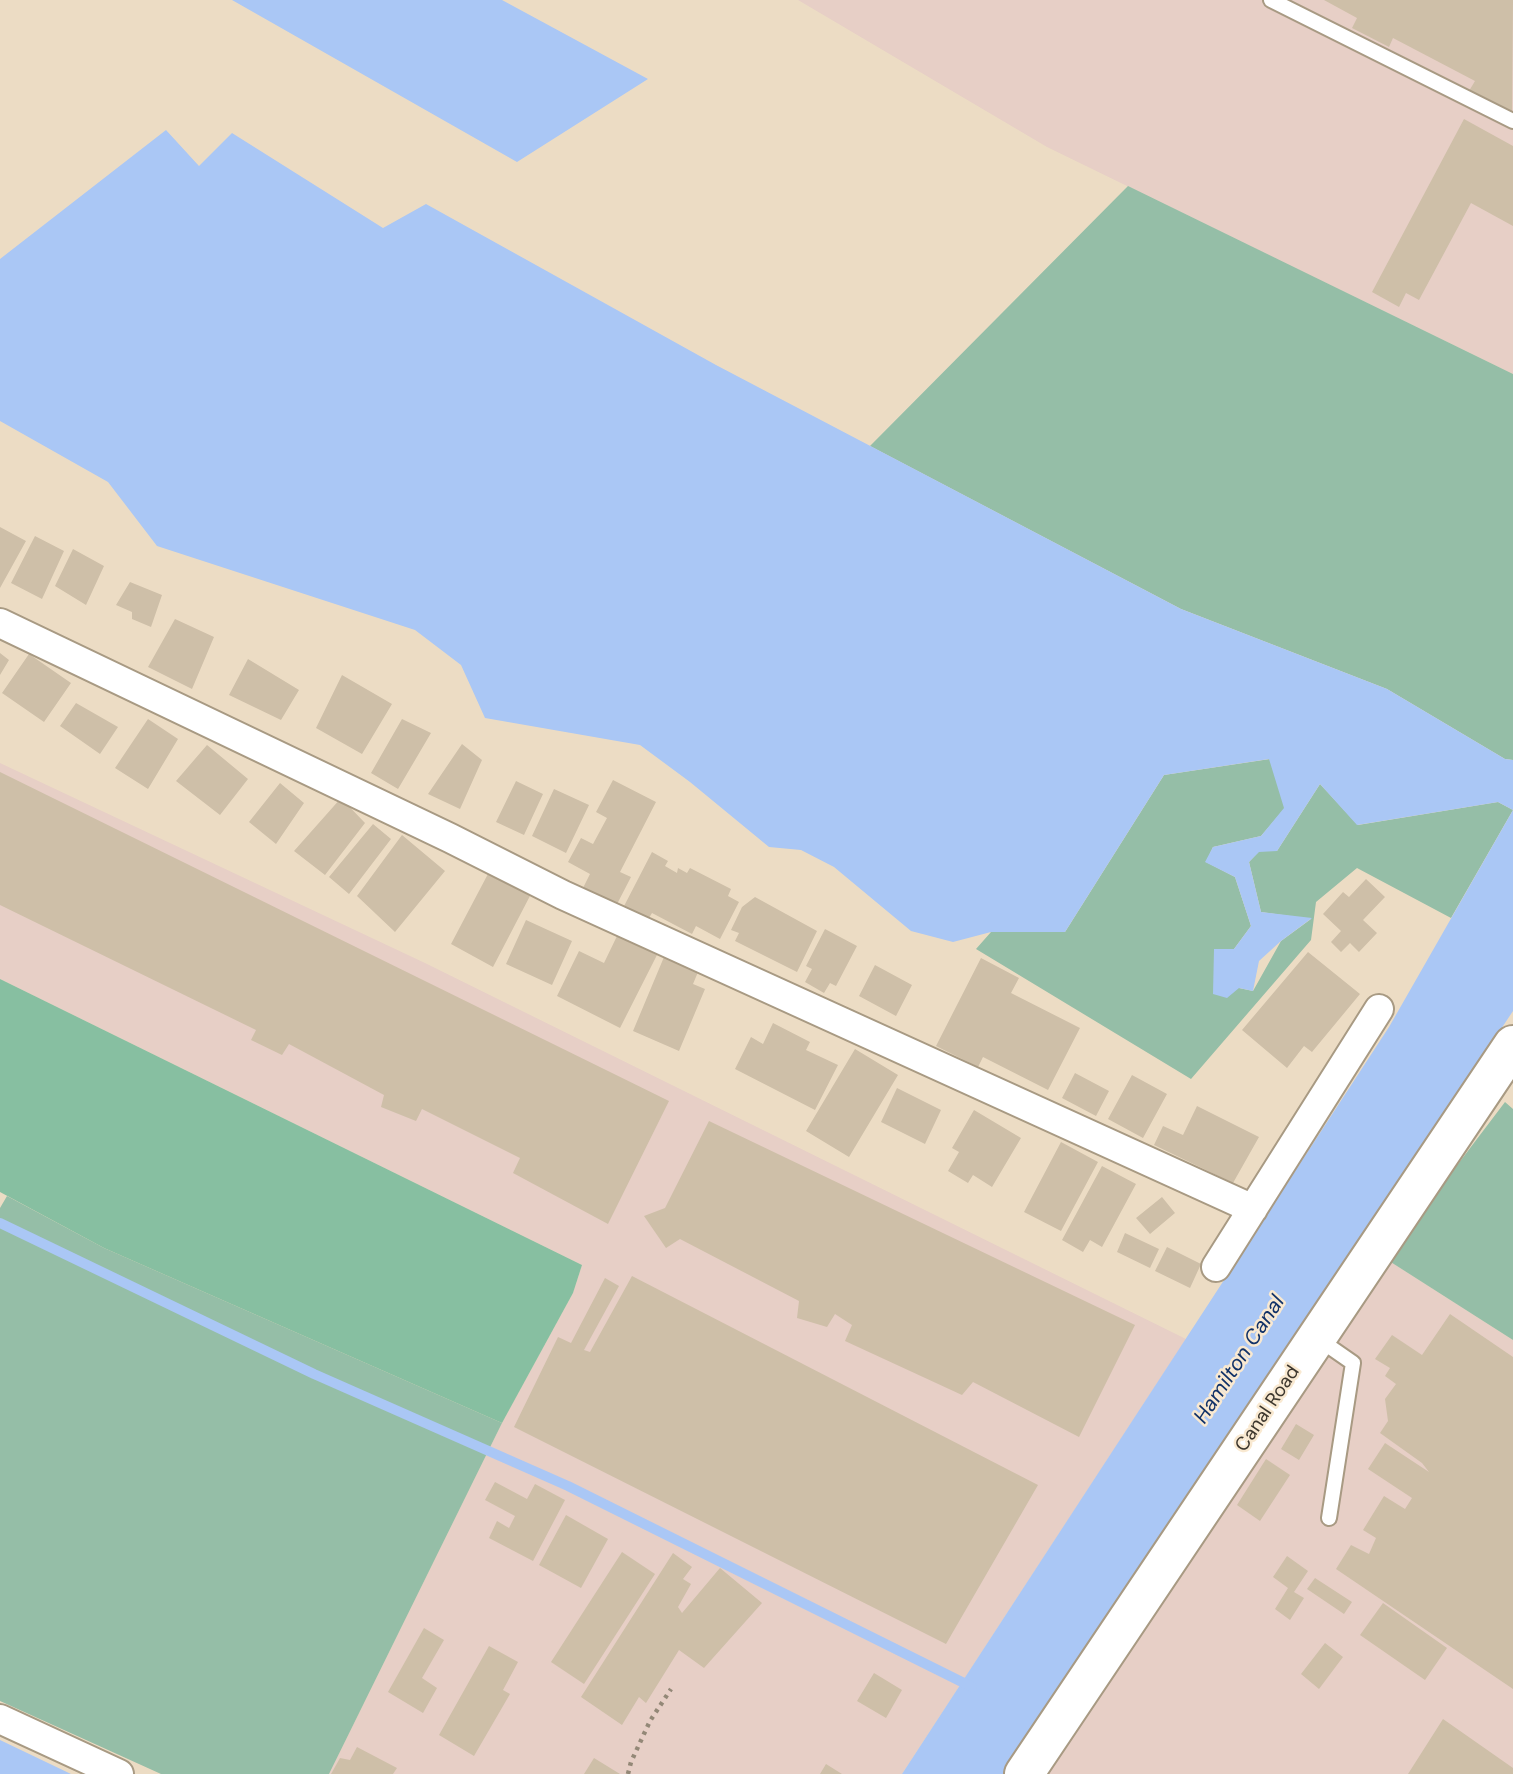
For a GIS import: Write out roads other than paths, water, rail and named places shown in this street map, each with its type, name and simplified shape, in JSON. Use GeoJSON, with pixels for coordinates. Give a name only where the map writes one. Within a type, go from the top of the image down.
{"type":"FeatureCollection","features":[{"type":"Feature","properties":{"kind":"main road","name":"Canal Road"},"geometry":{"type":"LineString","coordinates":[[1024,1774],[1513,1045]]}},
{"type":"Feature","properties":{"kind":"street"},"geometry":{"type":"LineString","coordinates":[[0,623],[450,838],[563,895],[1253,1209]]}},
{"type":"Feature","properties":{"kind":"street"},"geometry":{"type":"LineString","coordinates":[[1216,1267],[1379,1009]]}},
{"type":"Feature","properties":{"kind":"street"},"geometry":{"type":"LineString","coordinates":[[0,1719],[119,1774]]}},
{"type":"Feature","properties":{"kind":"lane"},"geometry":{"type":"LineString","coordinates":[[1271,0],[1513,121]]}},
{"type":"Feature","properties":{"kind":"lane"},"geometry":{"type":"LineString","coordinates":[[1316,1337],[1353,1363],[1329,1518]]}},
{"type":"Feature","properties":{"kind":"water"},"geometry":{"type":"Polygon","coordinates":[[[232,0],[502,0],[648,79],[517,162],[232,0]]]}},
{"type":"Feature","properties":{"kind":"water"},"geometry":{"type":"Polygon","coordinates":[[[166,130],[199,166],[232,133],[383,228],[426,204],[716,365],[1181,609],[1387,689],[1505,759],[1513,760],[1513,810],[1498,802],[1357,825],[1320,784],[1277,851],[1259,852],[1249,862],[1261,912],[1312,918],[1259,961],[1253,991],[1239,988],[1227,998],[1213,994],[1214,949],[1234,949],[1251,926],[1235,877],[1205,862],[1213,847],[1261,836],[1284,808],[1269,759],[1164,775],[1065,932],[991,932],[953,942],[911,931],[834,867],[801,850],[769,847],[640,745],[485,718],[461,665],[415,630],[157,546],[108,482],[0,421],[0,259],[166,130]]]}},
{"type":"Feature","properties":{"kind":"water","name":"Hamilton Canal"},"geometry":{"type":"Polygon","coordinates":[[[1513,810],[1513,1011],[1005,1774],[902,1774],[1389,1027],[1513,810]]]}},
{"type":"Feature","properties":{"kind":"water"},"geometry":{"type":"Polygon","coordinates":[[[0,1740],[71,1774],[0,1774],[0,1740]]]}},
{"type":"Feature","properties":{"kind":"waterway"},"geometry":{"type":"LineString","coordinates":[[0,1223],[314,1374],[568,1486],[972,1687]]}}]}
